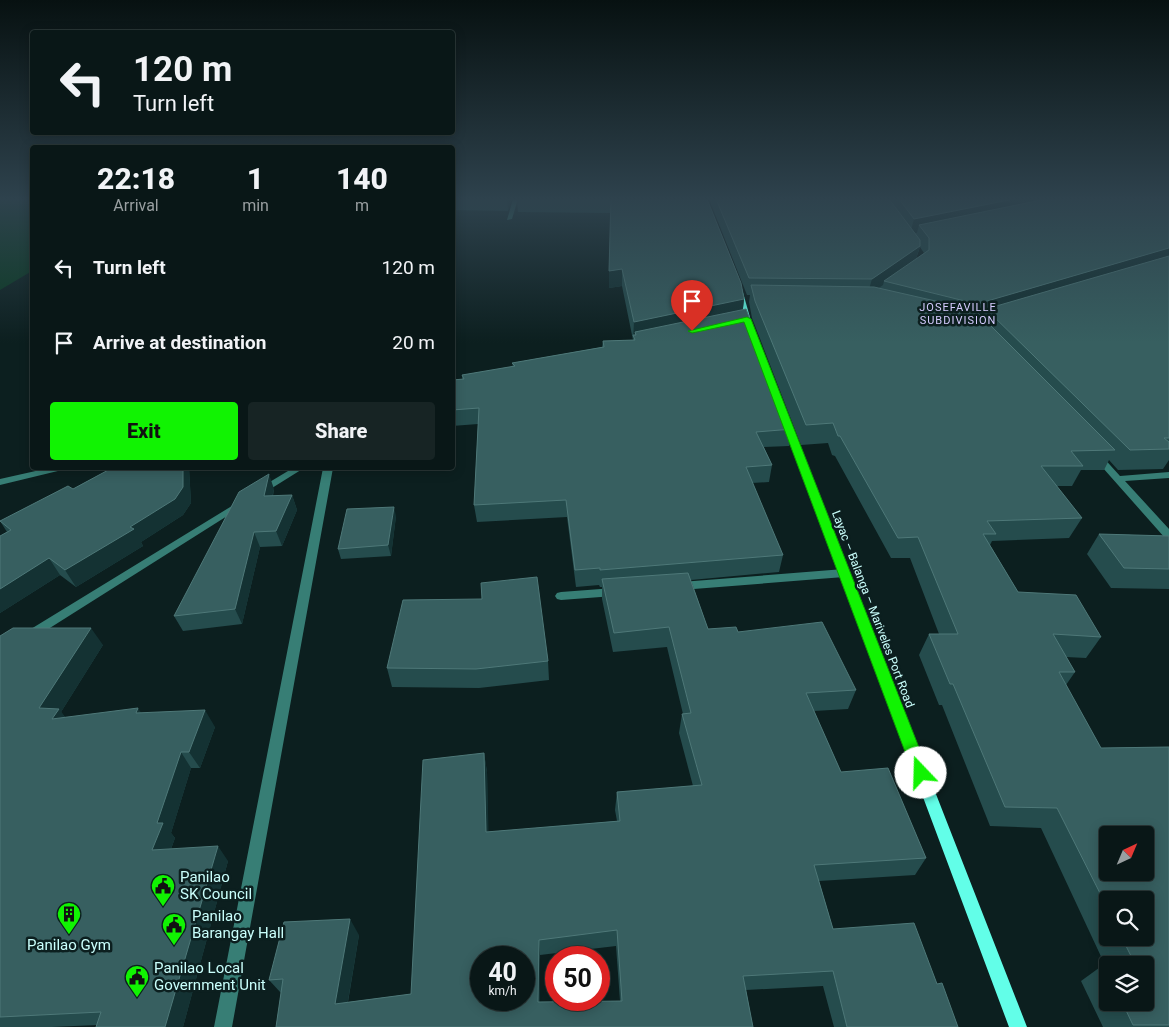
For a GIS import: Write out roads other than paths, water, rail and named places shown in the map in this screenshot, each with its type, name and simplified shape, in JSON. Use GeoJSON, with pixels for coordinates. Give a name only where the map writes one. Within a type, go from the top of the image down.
{"type":"FeatureCollection","features":[{"type":"Feature","properties":{"kind":"main road"},"geometry":{"type":"LineString","coordinates":[[736,281],[748,300],[745,323]]}},
{"type":"Feature","properties":{"kind":"main road","name":"Layac – Balanga – Mariveles Port Road"},"geometry":{"type":"LineString","coordinates":[[782,410],[1018,1027]]}},
{"type":"Feature","properties":{"kind":"street"},"geometry":{"type":"LineString","coordinates":[[1093,451],[1169,536]]}},
{"type":"Feature","properties":{"kind":"street"},"geometry":{"type":"LineString","coordinates":[[0,482],[51,470]]}},
{"type":"Feature","properties":{"kind":"street"},"geometry":{"type":"LineString","coordinates":[[17,644],[295,470]]}},
{"type":"Feature","properties":{"kind":"street"},"geometry":{"type":"LineString","coordinates":[[223,1027],[328,470]]}},
{"type":"Feature","properties":{"kind":"street"},"geometry":{"type":"LineString","coordinates":[[1120,479],[1169,475]]}},
{"type":"Feature","properties":{"kind":"street"},"geometry":{"type":"LineString","coordinates":[[668,587],[844,573]]}},
{"type":"Feature","properties":{"kind":"street"},"geometry":{"type":"LineString","coordinates":[[561,596],[629,590]]}},
{"type":"Feature","properties":{"kind":"place","name":"Panilao SK Council"},"geometry":{"type":"Point","coordinates":[163,907]}},
{"type":"Feature","properties":{"kind":"place","name":"Panilao Gym"},"geometry":{"type":"Point","coordinates":[69,935]}},
{"type":"Feature","properties":{"kind":"place","name":"Panilao Barangay Hall"},"geometry":{"type":"Point","coordinates":[174,946]}},
{"type":"Feature","properties":{"kind":"place","name":"Panilao Local Government Unit"},"geometry":{"type":"Point","coordinates":[137,998]}},
{"type":"Feature","properties":{"kind":"district","name":"JOSEFAVILLE SUBDIVISION"},"geometry":{"type":"Point","coordinates":[958,313]}}]}
